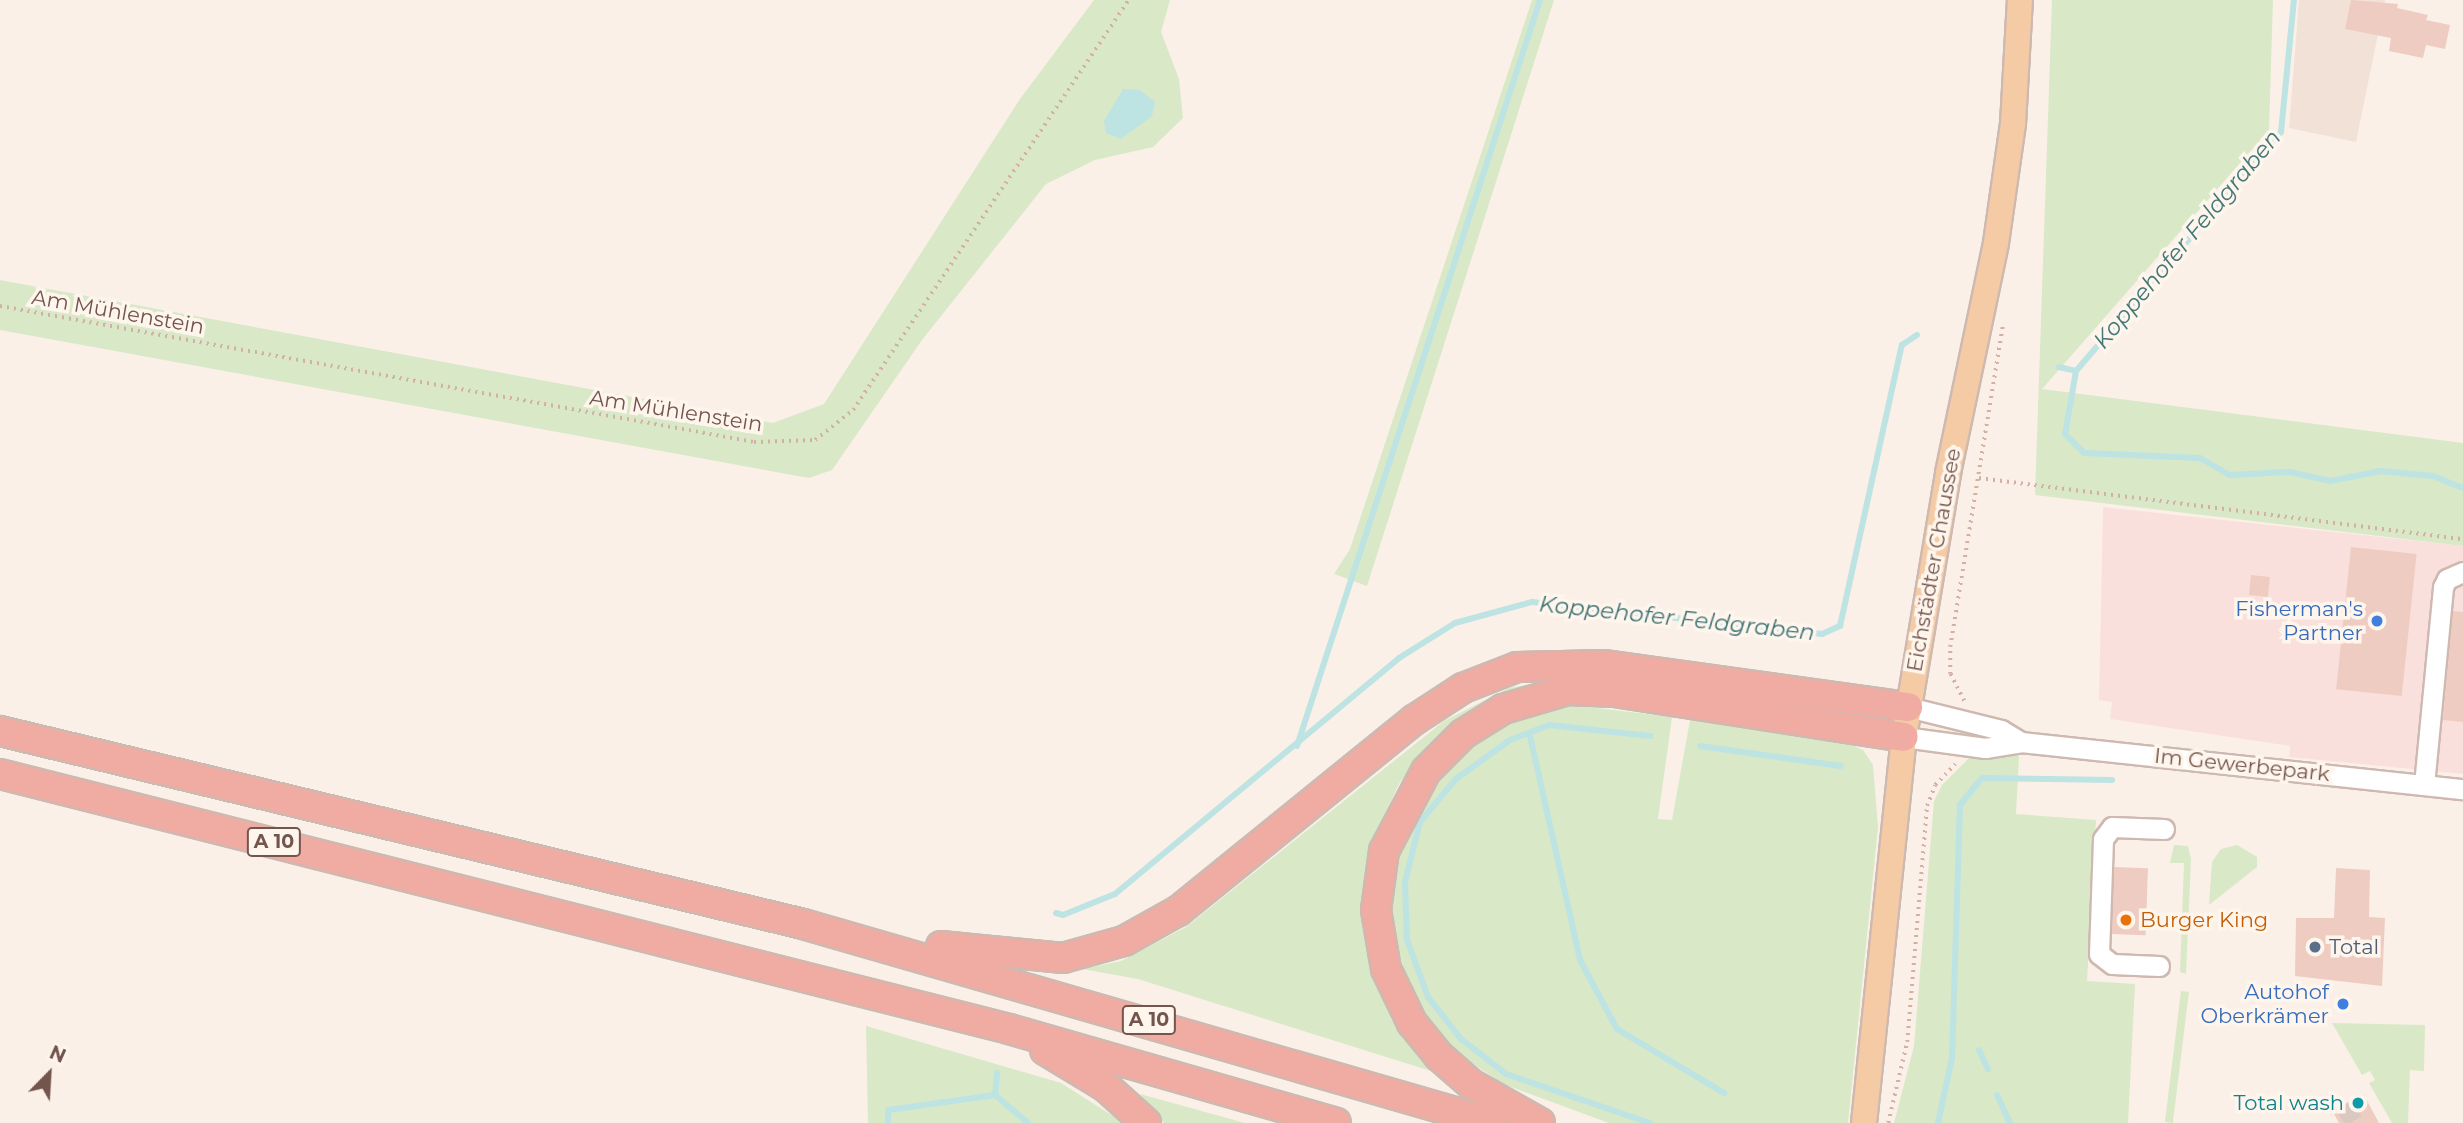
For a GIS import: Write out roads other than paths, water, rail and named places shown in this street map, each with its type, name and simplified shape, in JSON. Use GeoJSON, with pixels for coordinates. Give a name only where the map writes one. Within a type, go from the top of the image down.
{"type":"FeatureCollection","features":[{"type":"Feature","properties":{"kind":"highway"},"geometry":{"type":"LineString","coordinates":[[803,924],[1013,955],[1063,958],[1124,941],[1178,911],[1414,720],[1463,688],[1517,667],[1605,665],[1908,707]]}},
{"type":"Feature","properties":{"kind":"highway"},"geometry":{"type":"LineString","coordinates":[[1540,1123],[1471,1084],[1440,1056],[1412,1023],[1386,969],[1376,910],[1384,851],[1426,771],[1463,734],[1503,709],[1569,690],[1614,692],[1904,737]]}},
{"type":"Feature","properties":{"kind":"highway","name":"A 10"},"geometry":{"type":"LineString","coordinates":[[0,731],[803,924],[1493,1123]]}},
{"type":"Feature","properties":{"kind":"highway","name":"A 10"},"geometry":{"type":"LineString","coordinates":[[0,775],[1009,1029],[1336,1123]]}},
{"type":"Feature","properties":{"kind":"highway"},"geometry":{"type":"LineString","coordinates":[[1009,1029],[1106,1087],[1146,1123]]}},
{"type":"Feature","properties":{"kind":"main road","name":"Eichstädter Chaussee"},"geometry":{"type":"LineString","coordinates":[[1864,1123],[1908,707],[1996,243],[2013,124],[2020,0]]}},
{"type":"Feature","properties":{"kind":"street"},"geometry":{"type":"LineString","coordinates":[[2424,785],[2443,587],[2447,579],[2463,572]]}},
{"type":"Feature","properties":{"kind":"street","name":"Im Gewerbepark"},"geometry":{"type":"LineString","coordinates":[[1908,707],[2001,730],[2021,742]]}},
{"type":"Feature","properties":{"kind":"street","name":"Im Gewerbepark"},"geometry":{"type":"LineString","coordinates":[[1904,737],[1972,747],[2021,742],[2463,789]]}},
{"type":"Feature","properties":{"kind":"street"},"geometry":{"type":"LineString","coordinates":[[2159,966],[2112,964],[2099,954],[2103,839],[2112,827],[2164,829]]}},
{"type":"Feature","properties":{"kind":"water"},"geometry":{"type":"Polygon","coordinates":[[[1123,89],[1140,90],[1155,102],[1152,116],[1121,139],[1106,133],[1104,121],[1123,89]]]}},
{"type":"Feature","properties":{"kind":"waterway"},"geometry":{"type":"LineString","coordinates":[[1297,746],[1540,0]]}},
{"type":"Feature","properties":{"kind":"waterway","name":"Koppehofer Feldgraben"},"geometry":{"type":"LineString","coordinates":[[2059,367],[2076,371],[2281,132],[2294,0]]}},
{"type":"Feature","properties":{"kind":"waterway","name":"Koppehofer Feldgraben"},"geometry":{"type":"LineString","coordinates":[[1056,913],[1063,915],[1115,894],[1399,658],[1455,623],[1532,602],[1822,634],[1840,626],[1902,345],[1917,335]]}},
{"type":"Feature","properties":{"kind":"waterway"},"geometry":{"type":"LineString","coordinates":[[2076,371],[2065,434],[2084,453],[2200,458],[2229,475],[2290,472],[2330,481],[2381,471],[2433,476],[2463,488]]}},
{"type":"Feature","properties":{"kind":"waterway"},"geometry":{"type":"LineString","coordinates":[[1650,736],[1549,725],[1510,740],[1456,779],[1420,822],[1405,882],[1407,940],[1428,997],[1461,1039],[1506,1074],[1650,1123]]}},
{"type":"Feature","properties":{"kind":"waterway"},"geometry":{"type":"LineString","coordinates":[[1530,736],[1580,960],[1617,1029],[1724,1093]]}},
{"type":"Feature","properties":{"kind":"waterway"},"geometry":{"type":"LineString","coordinates":[[1700,746],[1841,766]]}},
{"type":"Feature","properties":{"kind":"waterway"},"geometry":{"type":"LineString","coordinates":[[1938,1123],[1952,1058],[1960,805],[1982,778],[2112,780]]}},
{"type":"Feature","properties":{"kind":"waterway"},"geometry":{"type":"LineString","coordinates":[[1979,1050],[1988,1069]]}},
{"type":"Feature","properties":{"kind":"waterway","name":"Koppehofer Feldgraben"},"geometry":{"type":"LineString","coordinates":[[997,1073],[995,1095],[1028,1123]]}},
{"type":"Feature","properties":{"kind":"waterway"},"geometry":{"type":"LineString","coordinates":[[888,1123],[888,1110],[995,1095]]}},
{"type":"Feature","properties":{"kind":"waterway"},"geometry":{"type":"LineString","coordinates":[[1997,1095],[2010,1123]]}},
{"type":"Feature","properties":{"kind":"tunnel"},"geometry":{"type":"LineString","coordinates":[[2344,1104],[2355,1123]]}},
{"type":"Feature","properties":{"kind":"place","name":"Fisherman's Partner"},"geometry":{"type":"Point","coordinates":[2377,621]}},
{"type":"Feature","properties":{"kind":"place","name":"Burger King"},"geometry":{"type":"Point","coordinates":[2126,920]}},
{"type":"Feature","properties":{"kind":"place","name":"Total"},"geometry":{"type":"Point","coordinates":[2315,947]}},
{"type":"Feature","properties":{"kind":"place","name":"Autohof Oberkrämer"},"geometry":{"type":"Point","coordinates":[2343,1004]}},
{"type":"Feature","properties":{"kind":"place","name":"Total wash"},"geometry":{"type":"Point","coordinates":[2358,1103]}}]}
